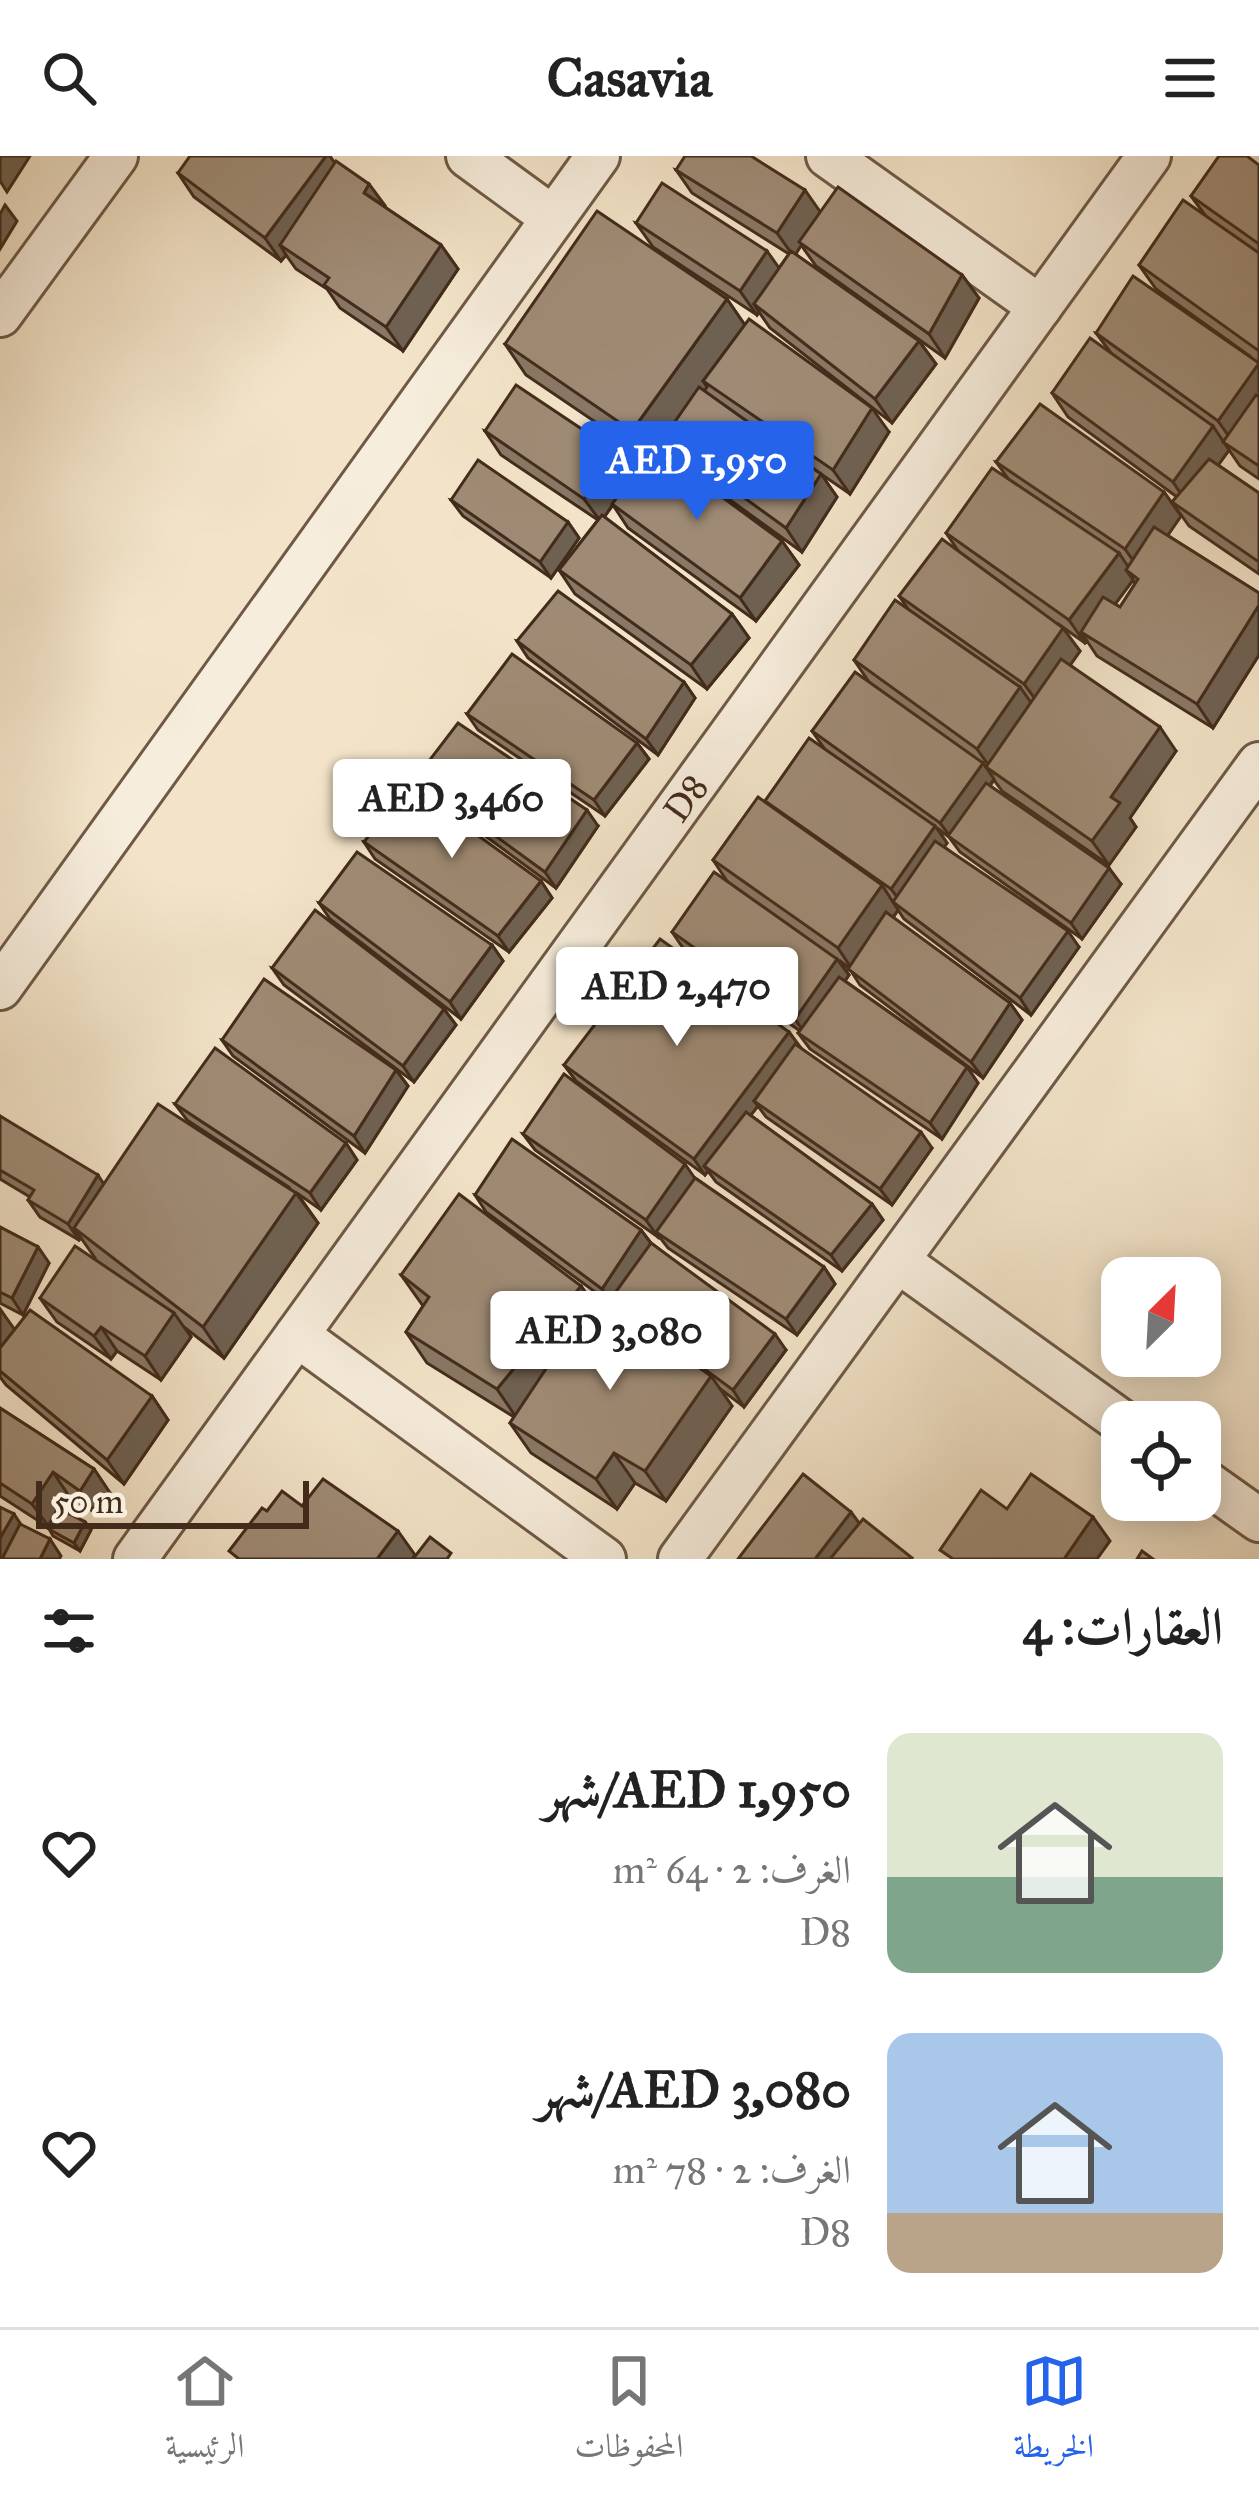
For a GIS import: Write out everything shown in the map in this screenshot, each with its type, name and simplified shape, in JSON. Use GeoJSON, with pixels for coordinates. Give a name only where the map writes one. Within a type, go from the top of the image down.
{"type":"FeatureCollection","features":[{"type":"Feature","properties":{"kind":"street"},"geometry":{"type":"LineString","coordinates":[[0,315],[116,156]]}},
{"type":"Feature","properties":{"kind":"street"},"geometry":{"type":"LineString","coordinates":[[468,156],[553,218]]}},
{"type":"Feature","properties":{"kind":"street"},"geometry":{"type":"LineString","coordinates":[[0,988],[598,156]]}},
{"type":"Feature","properties":{"kind":"street"},"geometry":{"type":"LineString","coordinates":[[828,156],[1040,307]]}},
{"type":"Feature","properties":{"kind":"street","name":"D8"},"geometry":{"type":"LineString","coordinates":[[135,1559],[1149,156]]}},
{"type":"Feature","properties":{"kind":"street"},"geometry":{"type":"LineString","coordinates":[[680,1559],[1259,764]]}},
{"type":"Feature","properties":{"kind":"street"},"geometry":{"type":"LineString","coordinates":[[898,1261],[1101,1407]]}},
{"type":"Feature","properties":{"kind":"street"},"geometry":{"type":"LineString","coordinates":[[297,1335],[604,1559]]}},
{"type":"Feature","properties":{"kind":"street"},"geometry":{"type":"LineString","coordinates":[[1221,1493],[1259,1520]]}},
{"type":"Feature","properties":{"kind":"building"},"geometry":{"type":"Polygon","coordinates":[[[190,156],[326,156],[265,238],[178,173],[190,156]]]}},
{"type":"Feature","properties":{"kind":"building"},"geometry":{"type":"Polygon","coordinates":[[[685,156],[751,156],[805,190],[777,233],[676,170],[685,156]]]}},
{"type":"Feature","properties":{"kind":"building"},"geometry":{"type":"Polygon","coordinates":[[[1219,156],[1247,156],[1259,165],[1259,244],[1191,196],[1219,156]]]}},
{"type":"Feature","properties":{"kind":"building"},"geometry":{"type":"Polygon","coordinates":[[[336,161],[369,184],[364,193],[441,245],[386,327],[324,285],[329,278],[280,245],[336,161]]]}},
{"type":"Feature","properties":{"kind":"building"},"geometry":{"type":"Polygon","coordinates":[[[662,183],[767,251],[740,291],[636,223],[662,183]]]}},
{"type":"Feature","properties":{"kind":"building"},"geometry":{"type":"Polygon","coordinates":[[[838,187],[962,275],[929,334],[799,242],[838,187]]]}},
{"type":"Feature","properties":{"kind":"building"},"geometry":{"type":"Polygon","coordinates":[[[1183,200],[1259,253],[1259,351],[1139,265],[1183,200]]]}},
{"type":"Feature","properties":{"kind":"building"},"geometry":{"type":"Polygon","coordinates":[[[597,211],[727,299],[632,431],[505,344],[597,211]]]}},
{"type":"Feature","properties":{"kind":"building"},"geometry":{"type":"Polygon","coordinates":[[[791,251],[919,341],[875,399],[754,304],[791,251]]]}},
{"type":"Feature","properties":{"kind":"building"},"geometry":{"type":"Polygon","coordinates":[[[1133,276],[1259,363],[1218,421],[1096,333],[1133,276]]]}},
{"type":"Feature","properties":{"kind":"building"},"geometry":{"type":"Polygon","coordinates":[[[749,319],[872,408],[833,470],[703,381],[749,319]]]}},
{"type":"Feature","properties":{"kind":"building"},"geometry":{"type":"Polygon","coordinates":[[[1090,338],[1213,426],[1173,482],[1052,393],[1090,338]]]}},
{"type":"Feature","properties":{"kind":"building"},"geometry":{"type":"Polygon","coordinates":[[[516,385],[616,452],[584,499],[485,431],[516,385]]]}},
{"type":"Feature","properties":{"kind":"building"},"geometry":{"type":"Polygon","coordinates":[[[699,387],[821,474],[786,528],[663,439],[699,387]]]}},
{"type":"Feature","properties":{"kind":"building"},"geometry":{"type":"Polygon","coordinates":[[[1259,397],[1259,466],[1223,442],[1259,397]]]}},
{"type":"Feature","properties":{"kind":"building"},"geometry":{"type":"Polygon","coordinates":[[[1040,404],[1164,492],[1125,549],[996,462],[1040,404]]]}},
{"type":"Feature","properties":{"kind":"building"},"geometry":{"type":"Polygon","coordinates":[[[654,447],[782,541],[740,598],[612,504],[654,447]]]}},
{"type":"Feature","properties":{"kind":"building"},"geometry":{"type":"Polygon","coordinates":[[[1209,459],[1259,493],[1259,562],[1172,502],[1209,459]]]}},
{"type":"Feature","properties":{"kind":"building"},"geometry":{"type":"Polygon","coordinates":[[[478,460],[568,522],[540,562],[451,500],[478,460]]]}},
{"type":"Feature","properties":{"kind":"building"},"geometry":{"type":"Polygon","coordinates":[[[992,468],[1119,553],[1069,620],[946,533],[992,468]]]}},
{"type":"Feature","properties":{"kind":"building"},"geometry":{"type":"Polygon","coordinates":[[[602,515],[732,614],[691,665],[559,570],[602,515]]]}},
{"type":"Feature","properties":{"kind":"building"},"geometry":{"type":"Polygon","coordinates":[[[1154,527],[1259,593],[1259,605],[1197,704],[1081,632],[1103,597],[1120,607],[1138,579],[1126,570],[1154,527]]]}},
{"type":"Feature","properties":{"kind":"building"},"geometry":{"type":"Polygon","coordinates":[[[942,539],[1063,628],[1024,684],[899,596],[942,539]]]}},
{"type":"Feature","properties":{"kind":"building"},"geometry":{"type":"Polygon","coordinates":[[[558,591],[684,682],[646,739],[517,641],[558,591]]]}},
{"type":"Feature","properties":{"kind":"building"},"geometry":{"type":"Polygon","coordinates":[[[895,600],[1020,687],[977,749],[854,660],[895,600]]]}},
{"type":"Feature","properties":{"kind":"building"},"geometry":{"type":"Polygon","coordinates":[[[512,654],[637,743],[594,800],[467,714],[512,654]]]}},
{"type":"Feature","properties":{"kind":"building"},"geometry":{"type":"Polygon","coordinates":[[[1061,659],[1160,727],[1111,797],[1120,803],[1092,841],[986,767],[1061,659]]]}},
{"type":"Feature","properties":{"kind":"building"},"geometry":{"type":"Polygon","coordinates":[[[855,672],[983,763],[940,823],[812,731],[855,672]]]}},
{"type":"Feature","properties":{"kind":"building"},"geometry":{"type":"Polygon","coordinates":[[[458,723],[587,810],[545,872],[416,778],[458,723]]]}},
{"type":"Feature","properties":{"kind":"building"},"geometry":{"type":"Polygon","coordinates":[[[809,738],[935,826],[891,889],[765,801],[809,738]]]}},
{"type":"Feature","properties":{"kind":"building"},"geometry":{"type":"Polygon","coordinates":[[[986,783],[1109,868],[1071,923],[948,836],[986,783]]]}},
{"type":"Feature","properties":{"kind":"building"},"geometry":{"type":"Polygon","coordinates":[[[408,785],[541,881],[498,936],[364,842],[408,785]]]}},
{"type":"Feature","properties":{"kind":"building"},"geometry":{"type":"Polygon","coordinates":[[[758,797],[882,885],[838,948],[713,860],[758,797]]]}},
{"type":"Feature","properties":{"kind":"building"},"geometry":{"type":"Polygon","coordinates":[[[935,841],[1068,931],[1020,998],[893,902],[935,841]]]}},
{"type":"Feature","properties":{"kind":"building"},"geometry":{"type":"Polygon","coordinates":[[[357,852],[492,945],[450,1002],[319,903],[357,852]]]}},
{"type":"Feature","properties":{"kind":"building"},"geometry":{"type":"Polygon","coordinates":[[[714,872],[837,959],[795,1019],[672,932],[714,872]]]}},
{"type":"Feature","properties":{"kind":"building"},"geometry":{"type":"Polygon","coordinates":[[[315,910],[444,1009],[403,1066],[272,968],[315,910]]]}},
{"type":"Feature","properties":{"kind":"building"},"geometry":{"type":"Polygon","coordinates":[[[886,912],[1010,1003],[971,1062],[848,969],[886,912]]]}},
{"type":"Feature","properties":{"kind":"building"},"geometry":{"type":"Polygon","coordinates":[[[660,939],[789,1032],[694,1159],[564,1065],[660,939]]]}},
{"type":"Feature","properties":{"kind":"building"},"geometry":{"type":"Polygon","coordinates":[[[839,977],[967,1067],[930,1123],[798,1033],[839,977]]]}},
{"type":"Feature","properties":{"kind":"building"},"geometry":{"type":"Polygon","coordinates":[[[264,979],[396,1070],[354,1136],[222,1040],[264,979]]]}},
{"type":"Feature","properties":{"kind":"building"},"geometry":{"type":"Polygon","coordinates":[[[795,1044],[921,1132],[880,1189],[754,1101],[795,1044]]]}},
{"type":"Feature","properties":{"kind":"building"},"geometry":{"type":"Polygon","coordinates":[[[215,1048],[346,1143],[310,1193],[175,1104],[215,1048]]]}},
{"type":"Feature","properties":{"kind":"building"},"geometry":{"type":"Polygon","coordinates":[[[564,1074],[685,1164],[646,1220],[523,1134],[564,1074]]]}},
{"type":"Feature","properties":{"kind":"building"},"geometry":{"type":"Polygon","coordinates":[[[158,1104],[296,1193],[203,1327],[74,1228],[158,1104]]]}},
{"type":"Feature","properties":{"kind":"building"},"geometry":{"type":"Polygon","coordinates":[[[746,1112],[872,1204],[831,1255],[704,1166],[746,1112]]]}},
{"type":"Feature","properties":{"kind":"building"},"geometry":{"type":"Polygon","coordinates":[[[0,1116],[98,1175],[68,1224],[28,1200],[34,1190],[0,1170],[0,1116]]]}},
{"type":"Feature","properties":{"kind":"building"},"geometry":{"type":"Polygon","coordinates":[[[512,1139],[641,1230],[602,1289],[475,1195],[512,1139]]]}},
{"type":"Feature","properties":{"kind":"building"},"geometry":{"type":"Polygon","coordinates":[[[695,1178],[824,1267],[786,1319],[656,1232],[695,1178]]]}},
{"type":"Feature","properties":{"kind":"building"},"geometry":{"type":"Polygon","coordinates":[[[459,1194],[581,1286],[497,1389],[406,1332],[429,1297],[401,1275],[459,1194]]]}},
{"type":"Feature","properties":{"kind":"building"},"geometry":{"type":"Polygon","coordinates":[[[0,1227],[38,1247],[12,1298],[0,1292],[0,1227]]]}},
{"type":"Feature","properties":{"kind":"building"},"geometry":{"type":"Polygon","coordinates":[[[651,1243],[775,1334],[733,1390],[610,1300],[651,1243]]]}},
{"type":"Feature","properties":{"kind":"building"},"geometry":{"type":"Polygon","coordinates":[[[75,1246],[174,1313],[145,1356],[101,1327],[94,1336],[40,1298],[75,1246]]]}},
{"type":"Feature","properties":{"kind":"building"},"geometry":{"type":"Polygon","coordinates":[[[595,1295],[711,1376],[645,1471],[614,1453],[596,1479],[510,1423],[595,1295]]]}},
{"type":"Feature","properties":{"kind":"building"},"geometry":{"type":"Polygon","coordinates":[[[30,1310],[152,1396],[107,1460],[0,1371],[0,1348],[30,1310]]]}},
{"type":"Feature","properties":{"kind":"building"},"geometry":{"type":"Polygon","coordinates":[[[0,1408],[94,1469],[80,1491],[53,1472],[32,1504],[0,1483],[0,1408]]]}},
{"type":"Feature","properties":{"kind":"building"},"geometry":{"type":"Polygon","coordinates":[[[803,1474],[851,1512],[815,1559],[738,1559],[803,1474]]]}},
{"type":"Feature","properties":{"kind":"building"},"geometry":{"type":"Polygon","coordinates":[[[1031,1474],[1093,1517],[1064,1559],[953,1559],[940,1550],[981,1490],[1007,1509],[1031,1474]]]}},
{"type":"Feature","properties":{"kind":"building"},"geometry":{"type":"Polygon","coordinates":[[[323,1479],[398,1531],[377,1559],[239,1559],[229,1551],[262,1508],[267,1511],[282,1491],[302,1506],[323,1479]]]}},
{"type":"Feature","properties":{"kind":"building"},"geometry":{"type":"Polygon","coordinates":[[[0,1507],[14,1514],[0,1538],[0,1507]]]}},
{"type":"Feature","properties":{"kind":"building"},"geometry":{"type":"Polygon","coordinates":[[[58,1508],[85,1522],[74,1543],[47,1528],[58,1508]]]}},
{"type":"Feature","properties":{"kind":"building"},"geometry":{"type":"Polygon","coordinates":[[[863,1519],[912,1558],[830,1559],[863,1519]]]}},
{"type":"Feature","properties":{"kind":"building"},"geometry":{"type":"Polygon","coordinates":[[[20,1524],[50,1539],[40,1559],[2,1559],[20,1524]]]}},
{"type":"Feature","properties":{"kind":"building"},"geometry":{"type":"Polygon","coordinates":[[[430,1537],[451,1553],[447,1559],[413,1559],[430,1537]]]}}]}
